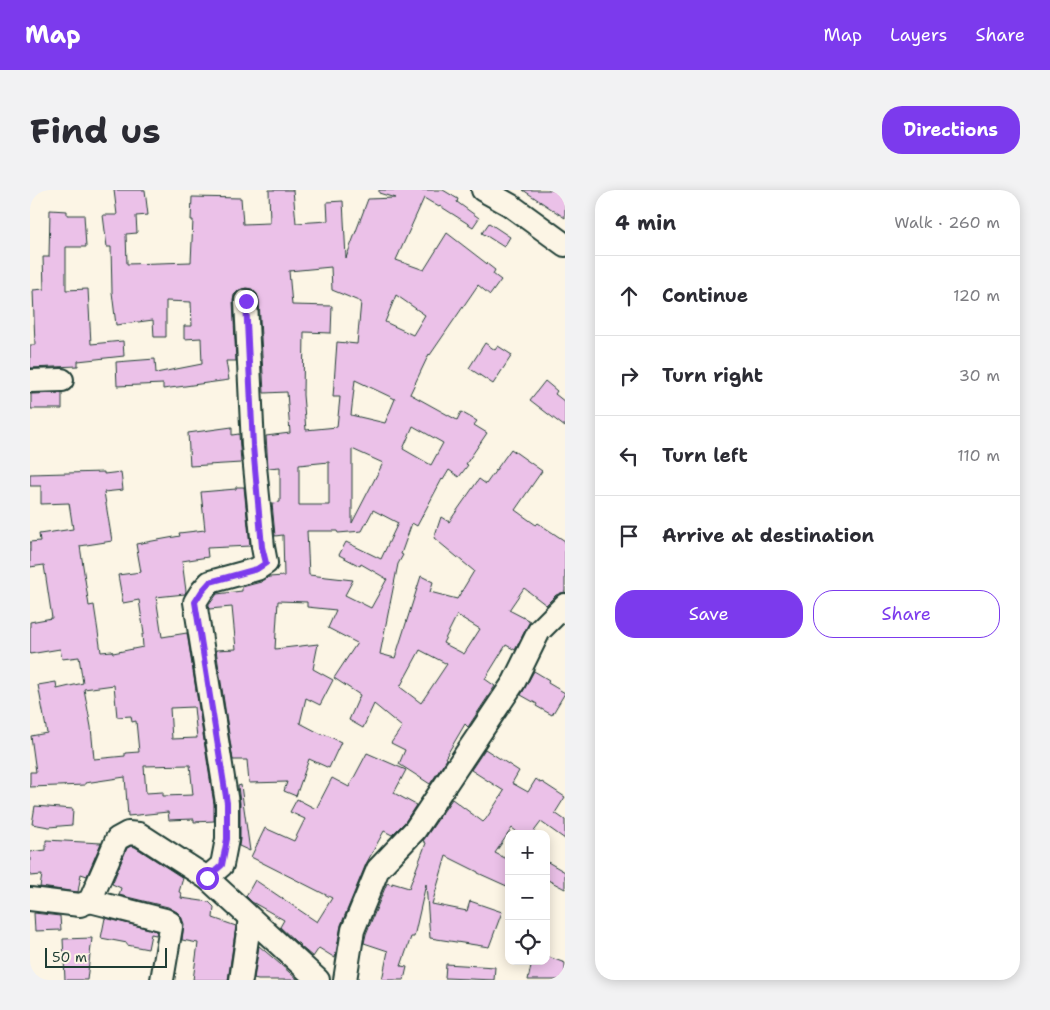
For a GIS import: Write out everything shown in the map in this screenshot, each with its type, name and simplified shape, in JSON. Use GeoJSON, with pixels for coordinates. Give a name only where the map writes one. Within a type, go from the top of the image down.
{"type":"FeatureCollection","features":[{"type":"Feature","properties":{"kind":"street"},"geometry":{"type":"LineString","coordinates":[[483,190],[513,198],[565,245]]}},
{"type":"Feature","properties":{"kind":"street"},"geometry":{"type":"LineString","coordinates":[[207,878],[222,865],[227,839],[227,803],[195,602],[210,582],[257,569],[266,563],[262,547],[253,446],[246,301]]}},
{"type":"Feature","properties":{"kind":"street"},"geometry":{"type":"LineString","coordinates":[[30,381],[62,380]]}},
{"type":"Feature","properties":{"kind":"street"},"geometry":{"type":"LineString","coordinates":[[345,980],[353,930],[378,869],[415,830],[514,682],[539,631],[565,605]]}},
{"type":"Feature","properties":{"kind":"street"},"geometry":{"type":"LineString","coordinates":[[90,901],[117,839],[128,833],[139,834],[207,878],[318,980]]}},
{"type":"Feature","properties":{"kind":"street"},"geometry":{"type":"LineString","coordinates":[[30,898],[80,905],[90,901],[165,920],[170,923],[171,927],[162,980]]}},
{"type":"Feature","properties":{"kind":"street"},"geometry":{"type":"LineString","coordinates":[[241,980],[250,918]]}},
{"type":"Feature","properties":{"kind":"building"},"geometry":{"type":"Polygon","coordinates":[[[114,190],[145,190],[148,215],[136,216],[137,233],[126,234],[127,264],[191,262],[192,197],[241,198],[243,224],[270,223],[269,190],[293,190],[296,223],[328,221],[327,202],[343,201],[346,258],[368,199],[395,198],[379,193],[379,190],[443,190],[458,199],[457,202],[479,218],[473,227],[424,198],[396,260],[424,270],[447,233],[495,270],[493,274],[501,280],[490,295],[478,285],[429,354],[410,394],[457,420],[461,412],[477,421],[474,425],[487,433],[459,477],[449,470],[442,479],[417,526],[412,523],[401,554],[403,555],[398,564],[380,654],[395,658],[421,576],[433,582],[430,592],[457,599],[474,571],[434,538],[441,517],[449,522],[479,479],[486,484],[511,449],[542,471],[515,510],[536,525],[538,523],[565,541],[565,592],[556,595],[546,605],[524,588],[509,610],[530,621],[515,650],[506,645],[485,679],[495,686],[468,727],[465,724],[445,758],[447,759],[430,784],[399,764],[405,750],[391,743],[402,727],[374,704],[363,728],[349,720],[360,695],[334,678],[357,643],[328,628],[336,610],[307,607],[307,602],[278,601],[275,649],[318,644],[313,669],[333,680],[320,705],[306,698],[300,723],[341,742],[329,768],[309,759],[296,796],[284,791],[287,782],[249,783],[247,760],[233,760],[216,650],[236,649],[232,607],[209,609],[209,605],[217,594],[242,591],[242,587],[261,582],[269,577],[284,576],[283,535],[275,536],[272,503],[280,502],[280,467],[268,468],[266,436],[290,433],[287,392],[264,393],[259,300],[257,294],[252,289],[246,288],[239,290],[234,295],[236,361],[226,361],[229,380],[163,389],[163,384],[117,386],[116,362],[155,359],[156,373],[202,364],[201,338],[184,339],[184,326],[192,326],[191,302],[166,301],[166,337],[154,337],[153,320],[116,325],[112,292],[111,247],[107,247],[103,215],[117,215],[114,190]],[[331,267],[289,271],[292,305],[332,306],[331,333],[304,332],[303,395],[306,430],[337,427],[340,397],[333,397],[337,342],[357,344],[361,302],[332,290],[331,267]],[[396,295],[385,322],[413,335],[425,315],[396,295]],[[355,380],[351,415],[385,423],[395,399],[355,380]],[[413,426],[403,449],[431,465],[443,443],[413,426]],[[352,449],[352,523],[383,463],[352,449]],[[329,462],[299,465],[299,505],[329,505],[329,462]],[[373,510],[362,531],[338,533],[337,531],[307,531],[309,575],[353,580],[345,595],[371,608],[387,579],[361,564],[360,566],[339,555],[346,542],[381,559],[398,523],[373,510]],[[457,615],[443,643],[464,654],[480,629],[457,615]],[[420,650],[400,687],[421,703],[447,664],[420,650]]]}},
{"type":"Feature","properties":{"kind":"building"},"geometry":{"type":"Polygon","coordinates":[[[523,190],[565,190],[565,218],[523,190]]]}},
{"type":"Feature","properties":{"kind":"building"},"geometry":{"type":"Polygon","coordinates":[[[50,210],[67,211],[67,215],[84,215],[86,247],[66,247],[66,290],[88,289],[91,344],[123,341],[124,356],[78,361],[78,366],[30,368],[30,345],[35,345],[33,290],[44,289],[43,257],[49,257],[50,210]]]}},
{"type":"Feature","properties":{"kind":"building"},"geometry":{"type":"Polygon","coordinates":[[[489,223],[510,237],[504,247],[482,233],[489,223]]]}},
{"type":"Feature","properties":{"kind":"building"},"geometry":{"type":"Polygon","coordinates":[[[485,343],[495,350],[498,346],[512,355],[493,384],[469,368],[485,343]]]}},
{"type":"Feature","properties":{"kind":"building"},"geometry":{"type":"Polygon","coordinates":[[[545,381],[557,391],[555,394],[565,402],[565,427],[530,400],[545,381]]]}},
{"type":"Feature","properties":{"kind":"building"},"geometry":{"type":"Polygon","coordinates":[[[62,393],[62,409],[31,409],[31,394],[62,393]]]}},
{"type":"Feature","properties":{"kind":"building"},"geometry":{"type":"Polygon","coordinates":[[[232,427],[232,435],[239,434],[241,463],[190,466],[188,433],[232,427]]]}},
{"type":"Feature","properties":{"kind":"building"},"geometry":{"type":"Polygon","coordinates":[[[104,472],[104,474],[121,472],[123,490],[104,492],[112,541],[80,546],[89,606],[94,605],[101,652],[112,651],[113,653],[143,647],[142,634],[144,634],[139,600],[123,603],[118,575],[141,572],[136,544],[180,536],[179,533],[205,530],[201,492],[244,487],[250,546],[207,548],[208,557],[182,561],[185,594],[156,597],[162,637],[187,633],[214,804],[214,821],[194,822],[194,819],[169,820],[168,812],[128,816],[125,777],[85,783],[85,785],[30,787],[30,772],[36,772],[31,736],[47,733],[38,685],[56,682],[57,689],[83,683],[79,657],[62,659],[60,649],[30,654],[30,622],[52,618],[44,565],[30,567],[30,542],[40,541],[39,534],[73,529],[69,503],[41,504],[41,486],[30,486],[30,474],[104,472]],[[114,685],[84,689],[91,727],[94,759],[125,756],[125,753],[139,752],[136,721],[132,722],[131,716],[117,717],[114,685]],[[194,707],[170,708],[172,739],[197,738],[194,707]],[[190,765],[144,766],[146,793],[163,792],[163,796],[193,795],[190,765]]]}},
{"type":"Feature","properties":{"kind":"building"},"geometry":{"type":"Polygon","coordinates":[[[534,671],[549,680],[548,683],[565,693],[552,715],[521,695],[534,671]]]}},
{"type":"Feature","properties":{"kind":"building"},"geometry":{"type":"Polygon","coordinates":[[[485,749],[519,771],[512,783],[528,792],[536,779],[565,797],[555,813],[565,820],[565,839],[541,822],[535,830],[515,830],[512,828],[511,830],[505,830],[505,838],[495,853],[505,858],[505,885],[446,856],[432,904],[467,911],[470,901],[502,912],[489,947],[430,938],[426,884],[414,937],[411,937],[401,966],[407,967],[404,980],[382,980],[388,951],[364,943],[387,883],[409,888],[426,843],[423,841],[452,799],[483,822],[504,791],[471,770],[485,749]]]}},
{"type":"Feature","properties":{"kind":"building"},"geometry":{"type":"Polygon","coordinates":[[[367,753],[406,770],[394,793],[416,805],[405,822],[392,835],[384,831],[366,864],[341,925],[335,958],[319,948],[313,957],[280,927],[284,920],[252,902],[246,896],[255,880],[317,922],[332,898],[251,857],[265,828],[294,841],[305,819],[290,812],[297,799],[316,809],[332,778],[349,787],[367,753]]]}},
{"type":"Feature","properties":{"kind":"building"},"geometry":{"type":"Polygon","coordinates":[[[241,785],[250,851],[239,846],[240,803],[238,786],[241,785]]]}},
{"type":"Feature","properties":{"kind":"building"},"geometry":{"type":"Polygon","coordinates":[[[35,806],[73,809],[72,825],[49,827],[32,824],[35,806]]]}},
{"type":"Feature","properties":{"kind":"building"},"geometry":{"type":"Polygon","coordinates":[[[46,840],[101,843],[87,876],[81,874],[78,892],[40,887],[42,875],[30,876],[30,852],[46,850],[46,840]]]}},
{"type":"Feature","properties":{"kind":"building"},"geometry":{"type":"Polygon","coordinates":[[[131,846],[183,878],[179,892],[182,893],[181,898],[209,902],[214,907],[213,918],[236,926],[228,980],[193,980],[198,943],[182,940],[184,924],[177,912],[168,907],[119,895],[121,888],[112,884],[127,848],[131,846]]]}},
{"type":"Feature","properties":{"kind":"building"},"geometry":{"type":"Polygon","coordinates":[[[550,863],[565,872],[565,889],[550,881],[550,863]]]}},
{"type":"Feature","properties":{"kind":"building"},"geometry":{"type":"Polygon","coordinates":[[[34,913],[60,916],[61,930],[35,931],[34,913]]]}},
{"type":"Feature","properties":{"kind":"building"},"geometry":{"type":"Polygon","coordinates":[[[105,918],[157,931],[156,935],[151,934],[148,949],[101,938],[105,918]]]}},
{"type":"Feature","properties":{"kind":"building"},"geometry":{"type":"Polygon","coordinates":[[[92,938],[87,980],[65,980],[63,939],[92,938]]]}},
{"type":"Feature","properties":{"kind":"building"},"geometry":{"type":"Polygon","coordinates":[[[259,946],[298,980],[254,979],[259,946]]]}},
{"type":"Feature","properties":{"kind":"building"},"geometry":{"type":"Polygon","coordinates":[[[550,957],[565,963],[563,980],[528,980],[531,965],[550,965],[550,957]]]}},
{"type":"Feature","properties":{"kind":"building"},"geometry":{"type":"Polygon","coordinates":[[[446,964],[495,967],[494,980],[445,978],[446,964]]]}},
{"type":"Feature","properties":{"kind":"route"},"geometry":{"type":"LineString","coordinates":[[207,878],[222,865],[227,839],[227,803],[195,602],[210,582],[257,569],[266,563],[262,547],[253,446],[246,301]]}}]}
